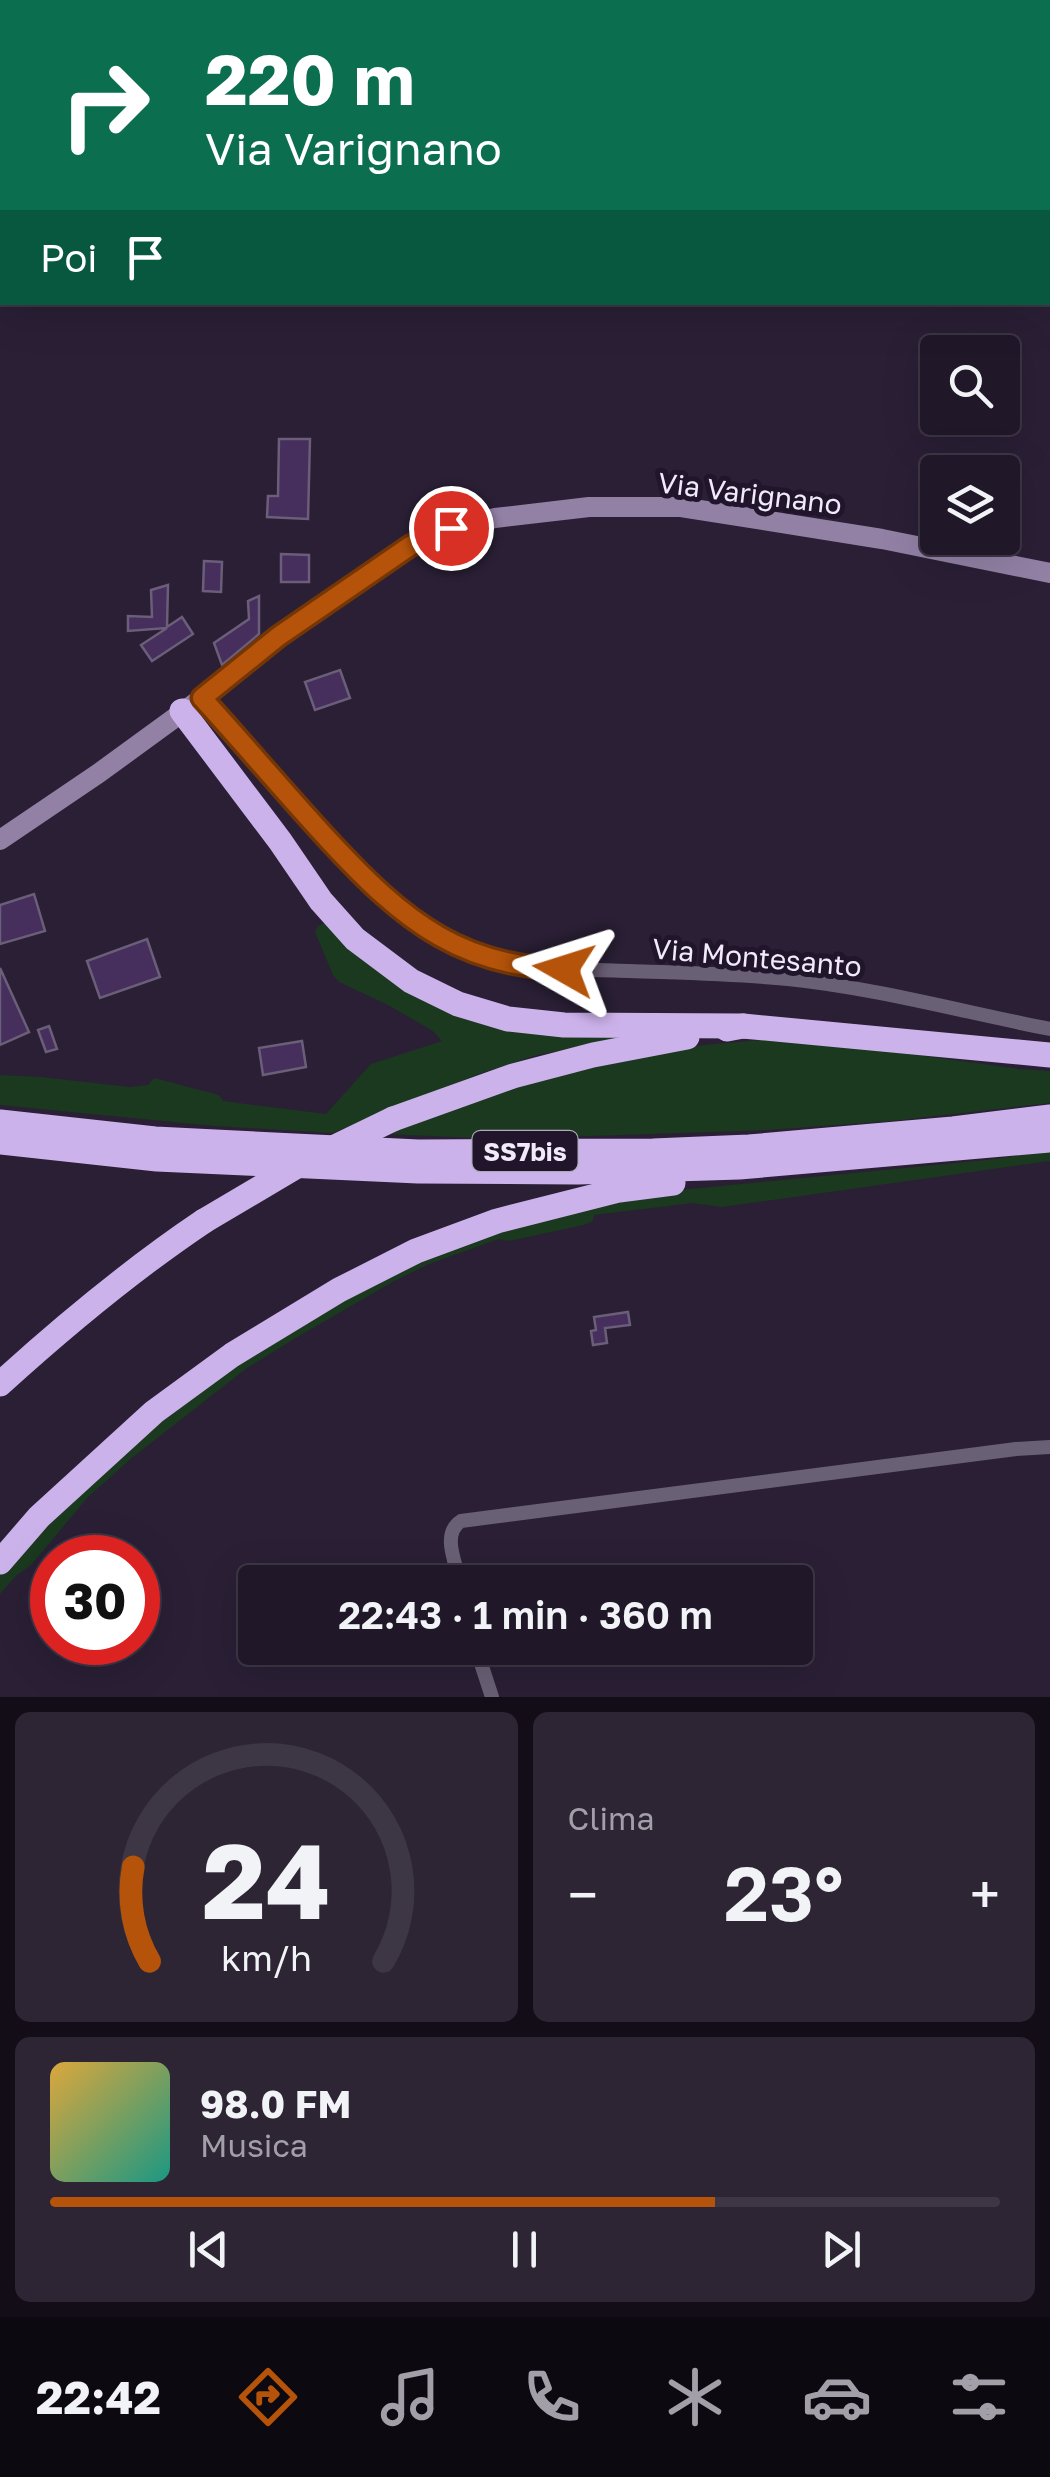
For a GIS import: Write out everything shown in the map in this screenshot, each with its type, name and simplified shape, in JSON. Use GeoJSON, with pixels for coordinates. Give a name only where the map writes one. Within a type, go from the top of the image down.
{"type":"FeatureCollection","features":[{"type":"Feature","properties":{"kind":"highway"},"geometry":{"type":"LineString","coordinates":[[192,704],[321,901],[356,939],[412,982],[458,1004],[508,1019],[564,1026],[743,1026],[1050,1054]]}},
{"type":"Feature","properties":{"kind":"highway"},"geometry":{"type":"LineString","coordinates":[[0,1384],[70,1320],[154,1254],[302,1163],[393,1120],[513,1076],[743,1026]]}},
{"type":"Feature","properties":{"kind":"highway","name":"SS7bis"},"geometry":{"type":"LineString","coordinates":[[0,1122],[155,1139],[418,1152],[634,1151],[768,1145],[1050,1117]]}},
{"type":"Feature","properties":{"kind":"highway","name":"SS7bis"},"geometry":{"type":"LineString","coordinates":[[6,1144],[157,1159],[418,1172],[578,1172],[710,1168],[1050,1140]]}},
{"type":"Feature","properties":{"kind":"highway"},"geometry":{"type":"LineString","coordinates":[[0,1562],[39,1517],[154,1412],[232,1354],[339,1290],[416,1251],[497,1221],[619,1190],[669,1185],[710,1168]]}},
{"type":"Feature","properties":{"kind":"street","name":"Via Varignano"},"geometry":{"type":"LineString","coordinates":[[0,840],[99,773],[279,636],[410,546],[451,528],[590,506],[682,507],[882,539],[1050,573]]}},
{"type":"Feature","properties":{"kind":"street","name":"Via Montesanto"},"geometry":{"type":"LineString","coordinates":[[192,704],[378,892],[438,936],[474,952],[540,968],[694,973],[852,988],[1050,1029]]}},
{"type":"Feature","properties":{"kind":"street"},"geometry":{"type":"LineString","coordinates":[[456,1565],[449,1536],[451,1529],[461,1522],[1050,1447]]}},
{"type":"Feature","properties":{"kind":"street"},"geometry":{"type":"LineString","coordinates":[[482,1665],[492,1697]]}},
{"type":"Feature","properties":{"kind":"green space"},"geometry":{"type":"Polygon","coordinates":[[[327,922],[418,991],[629,1038],[537,1055],[333,1133],[0,1105],[0,1075],[130,1087],[148,1085],[154,1078],[219,1095],[223,1101],[326,1114],[371,1064],[442,1041],[433,1031],[388,1005],[339,982],[315,932],[327,922]]]}},
{"type":"Feature","properties":{"kind":"green space"},"geometry":{"type":"Polygon","coordinates":[[[771,1039],[1050,1071],[1050,1103],[768,1130],[497,1139],[386,1134],[509,1087],[682,1047],[771,1039]]]}},
{"type":"Feature","properties":{"kind":"green space"},"geometry":{"type":"Polygon","coordinates":[[[1050,1151],[1050,1161],[722,1207],[692,1203],[594,1215],[593,1221],[584,1225],[509,1241],[499,1239],[429,1264],[247,1368],[133,1457],[88,1497],[56,1535],[35,1535],[166,1413],[305,1316],[458,1242],[630,1195],[1050,1151]]]}},
{"type":"Feature","properties":{"kind":"green space"},"geometry":{"type":"Polygon","coordinates":[[[30,1540],[30,1566],[0,1594],[0,1574],[30,1540]]]}},
{"type":"Feature","properties":{"kind":"building"},"geometry":{"type":"Polygon","coordinates":[[[279,439],[310,439],[308,519],[267,517],[268,496],[278,496],[279,439]]]}},
{"type":"Feature","properties":{"kind":"building"},"geometry":{"type":"Polygon","coordinates":[[[281,554],[309,555],[309,582],[281,582],[281,554]]]}},
{"type":"Feature","properties":{"kind":"building"},"geometry":{"type":"Polygon","coordinates":[[[204,561],[222,562],[221,592],[203,591],[204,561]]]}},
{"type":"Feature","properties":{"kind":"building"},"geometry":{"type":"Polygon","coordinates":[[[168,585],[167,627],[182,617],[193,634],[152,661],[141,645],[167,628],[128,631],[128,616],[152,617],[151,590],[168,585]]]}},
{"type":"Feature","properties":{"kind":"building"},"geometry":{"type":"Polygon","coordinates":[[[259,596],[259,634],[222,665],[214,643],[249,619],[248,601],[259,596]]]}},
{"type":"Feature","properties":{"kind":"building"},"geometry":{"type":"Polygon","coordinates":[[[340,670],[350,698],[315,710],[305,682],[340,670]]]}},
{"type":"Feature","properties":{"kind":"building"},"geometry":{"type":"Polygon","coordinates":[[[34,894],[45,931],[0,944],[0,905],[34,894]]]}},
{"type":"Feature","properties":{"kind":"building"},"geometry":{"type":"Polygon","coordinates":[[[147,939],[160,977],[100,998],[87,961],[147,939]]]}},
{"type":"Feature","properties":{"kind":"building"},"geometry":{"type":"Polygon","coordinates":[[[0,968],[29,1032],[0,1045],[0,968]]]}},
{"type":"Feature","properties":{"kind":"building"},"geometry":{"type":"Polygon","coordinates":[[[49,1026],[57,1049],[46,1052],[38,1030],[49,1026]]]}},
{"type":"Feature","properties":{"kind":"building"},"geometry":{"type":"Polygon","coordinates":[[[302,1041],[306,1067],[263,1075],[259,1048],[302,1041]]]}},
{"type":"Feature","properties":{"kind":"building"},"geometry":{"type":"Polygon","coordinates":[[[628,1312],[630,1325],[605,1328],[607,1343],[593,1345],[594,1317],[628,1312]]]}},
{"type":"Feature","properties":{"kind":"route"},"geometry":{"type":"LineString","coordinates":[[451,528],[410,546],[279,636],[202,698],[348,861],[378,892],[418,922],[438,936],[492,958],[564,969]]}}]}
